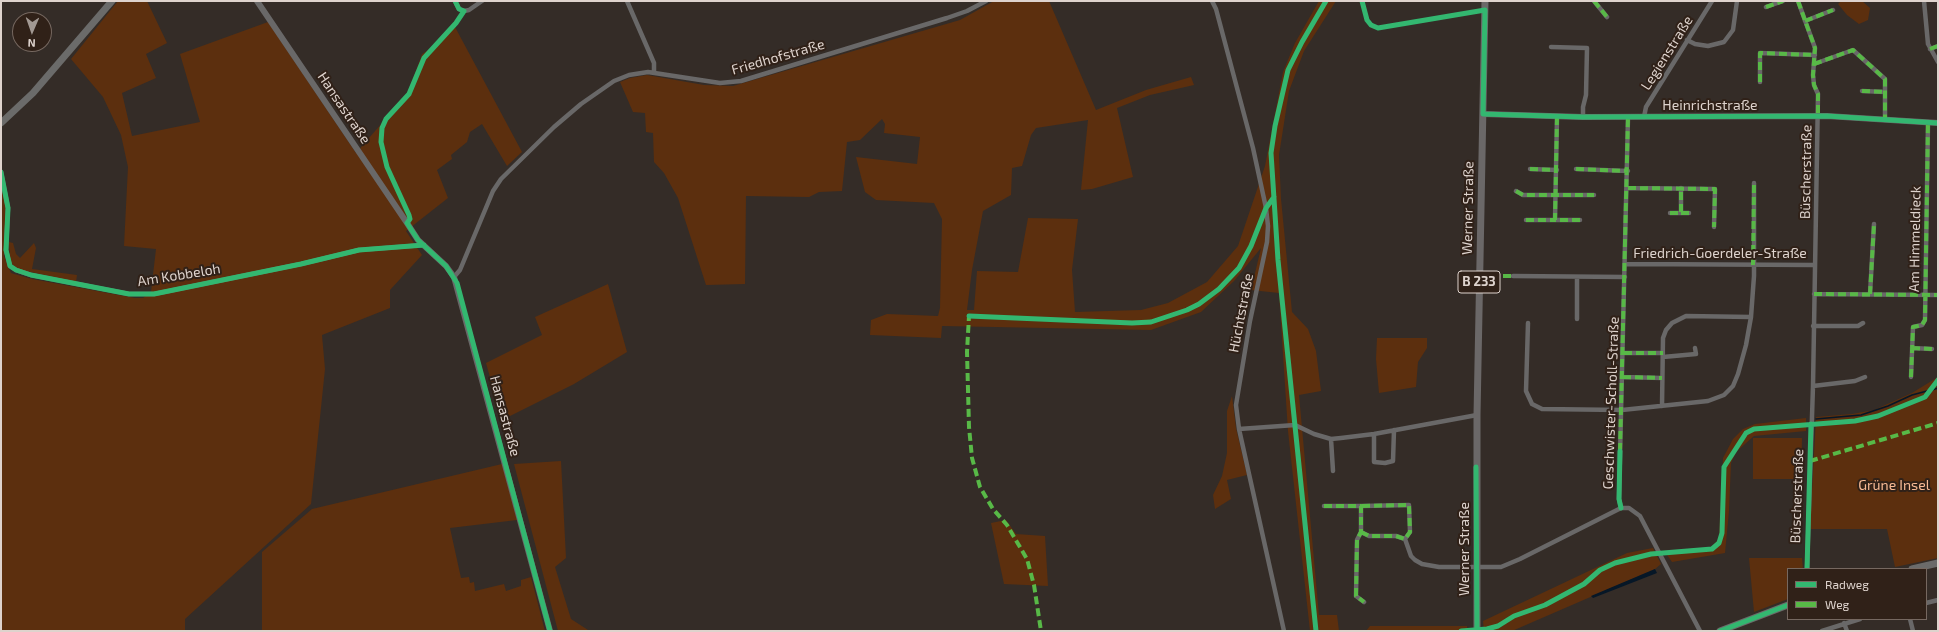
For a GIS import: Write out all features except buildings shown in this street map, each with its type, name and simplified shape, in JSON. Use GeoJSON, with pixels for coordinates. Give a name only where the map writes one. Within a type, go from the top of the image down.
{"type":"FeatureCollection","features":[{"type":"Feature","properties":{"kind":"main road"},"geometry":{"type":"LineString","coordinates":[[1,123],[33,93],[112,1]]}},
{"type":"Feature","properties":{"kind":"main road","name":"Werner Straße"},"geometry":{"type":"LineString","coordinates":[[1477,631],[1476,415],[1486,1]]}},
{"type":"Feature","properties":{"kind":"main road"},"geometry":{"type":"LineString","coordinates":[[1916,568],[1938,563]]}},
{"type":"Feature","properties":{"kind":"main road"},"geometry":{"type":"LineString","coordinates":[[1720,631],[1787,605]]}},
{"type":"Feature","properties":{"kind":"street","name":"Hansastraße"},"geometry":{"type":"LineString","coordinates":[[257,1],[398,211],[424,245],[446,266],[454,277],[550,631]]}},
{"type":"Feature","properties":{"kind":"street"},"geometry":{"type":"LineString","coordinates":[[455,1],[459,9],[464,11],[469,10],[482,1]]}},
{"type":"Feature","properties":{"kind":"street"},"geometry":{"type":"LineString","coordinates":[[627,1],[654,63],[654,72]]}},
{"type":"Feature","properties":{"kind":"street","name":"Friedhofstraße"},"geometry":{"type":"LineString","coordinates":[[454,277],[460,270],[493,191],[506,173],[554,127],[606,86],[629,75],[654,72],[720,82],[741,81],[947,18],[967,11],[986,1]]}},
{"type":"Feature","properties":{"kind":"street","name":"Hüchtstraße"},"geometry":{"type":"LineString","coordinates":[[1212,1],[1216,9],[1253,148],[1266,208],[1268,226],[1267,242],[1250,322],[1236,405],[1239,429],[1284,631]]}},
{"type":"Feature","properties":{"kind":"street"},"geometry":{"type":"LineString","coordinates":[[1594,1],[1607,17]]}},
{"type":"Feature","properties":{"kind":"street","name":"Legienstraße"},"geometry":{"type":"LineString","coordinates":[[1644,117],[1645,110],[1712,1]]}},
{"type":"Feature","properties":{"kind":"street"},"geometry":{"type":"LineString","coordinates":[[1687,40],[1695,44],[1708,46],[1724,42],[1733,30],[1737,1]]}},
{"type":"Feature","properties":{"kind":"street"},"geometry":{"type":"LineString","coordinates":[[1766,7],[1783,1]]}},
{"type":"Feature","properties":{"kind":"street","name":"Büscherstraße"},"geometry":{"type":"LineString","coordinates":[[1798,1],[1815,48],[1813,76],[1818,94],[1813,386],[1807,568]]}},
{"type":"Feature","properties":{"kind":"street"},"geometry":{"type":"LineString","coordinates":[[1924,1],[1927,38],[1930,49],[1938,62]]}},
{"type":"Feature","properties":{"kind":"street"},"geometry":{"type":"LineString","coordinates":[[1805,21],[1833,10]]}},
{"type":"Feature","properties":{"kind":"street"},"geometry":{"type":"LineString","coordinates":[[1930,49],[1938,46]]}},
{"type":"Feature","properties":{"kind":"street"},"geometry":{"type":"LineString","coordinates":[[1551,47],[1587,48],[1586,96],[1583,107],[1583,117]]}},
{"type":"Feature","properties":{"kind":"street"},"geometry":{"type":"LineString","coordinates":[[1814,64],[1853,50],[1885,80],[1885,120]]}},
{"type":"Feature","properties":{"kind":"street"},"geometry":{"type":"LineString","coordinates":[[1760,82],[1760,53],[1815,54]]}},
{"type":"Feature","properties":{"kind":"street"},"geometry":{"type":"LineString","coordinates":[[1862,91],[1885,92]]}},
{"type":"Feature","properties":{"kind":"street","name":"Heinrichstraße"},"geometry":{"type":"LineString","coordinates":[[1483,114],[1583,117],[1818,115],[1938,123]]}},
{"type":"Feature","properties":{"kind":"street"},"geometry":{"type":"LineString","coordinates":[[1555,220],[1557,116]]}},
{"type":"Feature","properties":{"kind":"street","name":"Geschwister-Scholl-Straße"},"geometry":{"type":"LineString","coordinates":[[1628,117],[1628,188],[1619,499],[1621,508],[1632,508],[1640,516],[1700,631]]}},
{"type":"Feature","properties":{"kind":"street","name":"Am Himmeldieck"},"geometry":{"type":"LineString","coordinates":[[1911,377],[1912,327],[1922,325],[1925,322],[1928,122]]}},
{"type":"Feature","properties":{"kind":"street"},"geometry":{"type":"LineString","coordinates":[[1576,169],[1628,170]]}},
{"type":"Feature","properties":{"kind":"street"},"geometry":{"type":"LineString","coordinates":[[1530,170],[1557,170]]}},
{"type":"Feature","properties":{"kind":"street","name":"Am Kobbeloh"},"geometry":{"type":"LineString","coordinates":[[1,172],[8,208],[6,250],[10,266],[16,270],[31,275],[129,294],[143,295],[167,291],[301,264],[359,250],[424,245]]}},
{"type":"Feature","properties":{"kind":"street"},"geometry":{"type":"LineString","coordinates":[[1528,323],[1526,391],[1532,404],[1548,410],[1622,410],[1662,406],[1715,399],[1728,392],[1735,381],[1741,366],[1751,317],[1754,265],[1754,183]]}},
{"type":"Feature","properties":{"kind":"street"},"geometry":{"type":"LineString","coordinates":[[1628,188],[1715,188],[1714,227]]}},
{"type":"Feature","properties":{"kind":"street"},"geometry":{"type":"LineString","coordinates":[[1681,213],[1682,188]]}},
{"type":"Feature","properties":{"kind":"street"},"geometry":{"type":"LineString","coordinates":[[1516,191],[1522,195],[1594,196]]}},
{"type":"Feature","properties":{"kind":"street"},"geometry":{"type":"LineString","coordinates":[[1670,213],[1689,213]]}},
{"type":"Feature","properties":{"kind":"street"},"geometry":{"type":"LineString","coordinates":[[1526,220],[1580,220]]}},
{"type":"Feature","properties":{"kind":"street"},"geometry":{"type":"LineString","coordinates":[[1870,294],[1874,224]]}},
{"type":"Feature","properties":{"kind":"street","name":"Friedrich-Goerdeler-Straße"},"geometry":{"type":"LineString","coordinates":[[1626,264],[1814,265]]}},
{"type":"Feature","properties":{"kind":"street"},"geometry":{"type":"LineString","coordinates":[[1513,276],[1625,277]]}},
{"type":"Feature","properties":{"kind":"street"},"geometry":{"type":"LineString","coordinates":[[1577,277],[1577,319]]}},
{"type":"Feature","properties":{"kind":"street"},"geometry":{"type":"LineString","coordinates":[[1814,294],[1938,295]]}},
{"type":"Feature","properties":{"kind":"street"},"geometry":{"type":"LineString","coordinates":[[1662,406],[1664,334],[1668,326],[1678,318],[1691,316],[1751,317]]}},
{"type":"Feature","properties":{"kind":"street"},"geometry":{"type":"LineString","coordinates":[[1814,326],[1858,326],[1863,322]]}},
{"type":"Feature","properties":{"kind":"street"},"geometry":{"type":"LineString","coordinates":[[1624,353],[1663,355],[1696,354],[1695,348]]}},
{"type":"Feature","properties":{"kind":"street"},"geometry":{"type":"LineString","coordinates":[[1912,348],[1932,349]]}},
{"type":"Feature","properties":{"kind":"street"},"geometry":{"type":"LineString","coordinates":[[1623,377],[1662,378]]}},
{"type":"Feature","properties":{"kind":"street"},"geometry":{"type":"LineString","coordinates":[[1813,386],[1855,381],[1865,377]]}},
{"type":"Feature","properties":{"kind":"street"},"geometry":{"type":"LineString","coordinates":[[1239,429],[1295,425],[1314,434],[1331,439],[1374,434],[1476,415]]}},
{"type":"Feature","properties":{"kind":"street"},"geometry":{"type":"LineString","coordinates":[[1374,434],[1374,462],[1385,463],[1393,461],[1394,430]]}},
{"type":"Feature","properties":{"kind":"street"},"geometry":{"type":"LineString","coordinates":[[1331,439],[1333,471]]}},
{"type":"Feature","properties":{"kind":"street"},"geometry":{"type":"LineString","coordinates":[[1324,506],[1409,505],[1410,532],[1405,539]]}},
{"type":"Feature","properties":{"kind":"street"},"geometry":{"type":"LineString","coordinates":[[1361,506],[1361,532],[1357,540],[1356,596],[1364,602]]}},
{"type":"Feature","properties":{"kind":"street"},"geometry":{"type":"LineString","coordinates":[[1405,539],[1411,556],[1414,560],[1422,564],[1439,567],[1501,567],[1510,564],[1621,508]]}},
{"type":"Feature","properties":{"kind":"street"},"geometry":{"type":"LineString","coordinates":[[1361,532],[1368,536],[1396,536],[1405,539]]}},
{"type":"Feature","properties":{"kind":"street"},"geometry":{"type":"LineString","coordinates":[[1927,602],[1938,600]]}},
{"type":"Feature","properties":{"kind":"street"},"geometry":{"type":"LineString","coordinates":[[1822,631],[1856,620]]}},
{"type":"Feature","properties":{"kind":"street"},"geometry":{"type":"LineString","coordinates":[[1910,620],[1913,631]]}},
{"type":"Feature","properties":{"kind":"street"},"geometry":{"type":"LineString","coordinates":[[1844,623],[1846,631]]}},
{"type":"Feature","properties":{"kind":"green space"},"geometry":{"type":"Polygon","coordinates":[[[118,1],[147,1],[167,43],[146,54],[156,78],[122,93],[132,136],[200,122],[180,54],[268,22],[356,153],[408,93],[422,54],[438,44],[455,27],[522,152],[507,166],[482,124],[470,132],[467,142],[451,155],[452,159],[437,170],[448,198],[406,231],[422,255],[390,290],[390,308],[322,335],[325,369],[311,504],[185,619],[185,631],[1,631],[1,183],[5,195],[6,217],[4,256],[11,273],[32,279],[135,298],[143,298],[151,292],[156,249],[124,246],[128,167],[121,135],[103,97],[71,59],[118,1]]]}},
{"type":"Feature","properties":{"kind":"green space"},"geometry":{"type":"Polygon","coordinates":[[[994,1],[1049,1],[1096,110],[1146,90],[1191,77],[1194,85],[1150,95],[1117,108],[1133,177],[1092,189],[1081,190],[1088,120],[1036,128],[1031,135],[1022,166],[1012,168],[1011,195],[983,211],[972,270],[967,310],[974,310],[977,271],[1018,272],[1028,218],[1078,219],[1072,270],[1075,312],[1141,310],[1168,303],[1207,282],[1238,246],[1265,166],[1283,72],[1295,43],[1319,1],[1336,1],[1304,51],[1289,91],[1279,155],[1281,199],[1292,312],[1308,329],[1316,351],[1321,391],[1299,395],[1319,615],[1337,615],[1339,631],[1310,631],[1288,431],[1279,293],[1251,290],[1261,248],[1234,281],[1201,312],[1151,330],[942,326],[941,338],[870,335],[871,320],[887,314],[938,316],[940,308],[942,219],[934,203],[876,200],[865,192],[856,157],[917,164],[920,137],[884,133],[885,124],[882,119],[860,140],[847,142],[842,191],[819,192],[809,197],[746,196],[745,284],[706,285],[678,198],[664,173],[654,162],[653,133],[646,132],[645,113],[633,112],[620,82],[630,78],[647,75],[704,85],[733,86],[960,20],[994,1]]]}},
{"type":"Feature","properties":{"kind":"green space"},"geometry":{"type":"Polygon","coordinates":[[[1841,1],[1862,1],[1870,8],[1868,20],[1859,24],[1847,15],[1838,4],[1841,1]]]}},
{"type":"Feature","properties":{"kind":"green space"},"geometry":{"type":"Polygon","coordinates":[[[9,242],[13,243],[16,254],[20,258],[34,243],[36,248],[32,269],[77,275],[76,282],[17,269],[10,262],[9,242]]]}},
{"type":"Feature","properties":{"kind":"green space"},"geometry":{"type":"Polygon","coordinates":[[[608,284],[627,352],[574,384],[502,420],[486,363],[542,335],[535,317],[608,284]]]}},
{"type":"Feature","properties":{"kind":"green space"},"geometry":{"type":"Polygon","coordinates":[[[1377,338],[1427,338],[1427,348],[1418,362],[1416,387],[1379,393],[1376,359],[1377,338]]]}},
{"type":"Feature","properties":{"kind":"green space","name":"Grüne Insel"},"geometry":{"type":"Polygon","coordinates":[[[1938,377],[1938,558],[1895,567],[1887,529],[1810,529],[1816,417],[1852,414],[1874,410],[1912,393],[1938,377]]]}},
{"type":"Feature","properties":{"kind":"green space"},"geometry":{"type":"Polygon","coordinates":[[[1232,396],[1236,428],[1247,475],[1227,480],[1231,499],[1215,509],[1213,495],[1222,476],[1227,453],[1227,411],[1232,396]]]}},
{"type":"Feature","properties":{"kind":"green space"},"geometry":{"type":"Polygon","coordinates":[[[1806,418],[1806,431],[1754,436],[1736,452],[1731,463],[1725,553],[1672,562],[1665,552],[1710,548],[1719,539],[1723,458],[1733,439],[1743,429],[1755,424],[1806,418]]]}},
{"type":"Feature","properties":{"kind":"green space"},"geometry":{"type":"Polygon","coordinates":[[[1753,438],[1802,438],[1801,479],[1753,479],[1753,438]]]}},
{"type":"Feature","properties":{"kind":"green space"},"geometry":{"type":"Polygon","coordinates":[[[561,461],[566,558],[555,567],[571,619],[588,630],[616,631],[558,631],[514,464],[561,461]]]}},
{"type":"Feature","properties":{"kind":"green space"},"geometry":{"type":"Polygon","coordinates":[[[502,464],[517,520],[450,528],[461,578],[469,577],[470,583],[474,582],[475,591],[504,584],[506,591],[521,586],[521,580],[531,577],[545,631],[262,631],[262,552],[312,509],[502,464]]]}},
{"type":"Feature","properties":{"kind":"green space"},"geometry":{"type":"Polygon","coordinates":[[[1006,520],[1016,534],[1045,536],[1048,586],[1004,584],[991,523],[1006,520]]]}},
{"type":"Feature","properties":{"kind":"green space"},"geometry":{"type":"Polygon","coordinates":[[[1653,548],[1661,564],[1655,569],[1512,631],[1484,631],[1483,621],[1627,553],[1653,548]]]}},
{"type":"Feature","properties":{"kind":"green space"},"geometry":{"type":"Polygon","coordinates":[[[1749,558],[1802,558],[1803,568],[1787,568],[1787,599],[1754,612],[1749,558]]]}},
{"type":"Feature","properties":{"kind":"green space"},"geometry":{"type":"Polygon","coordinates":[[[1370,626],[1467,626],[1468,631],[1366,631],[1370,626]]]}},
{"type":"Feature","properties":{"kind":"water"},"geometry":{"type":"Polygon","coordinates":[[[1655,569],[1657,573],[1593,598],[1591,596],[1655,569]]]}},
{"type":"Feature","properties":{"kind":"waterway"},"geometry":{"type":"LineString","coordinates":[[1932,390],[1938,388]]}},
{"type":"Feature","properties":{"kind":"waterway"},"geometry":{"type":"LineString","coordinates":[[1816,419],[1861,415],[1888,406],[1912,395],[1927,391]]}},
{"type":"Feature","properties":{"kind":"marked path"},"geometry":{"type":"LineString","coordinates":[[1594,1],[1607,17]]}},
{"type":"Feature","properties":{"kind":"marked path"},"geometry":{"type":"LineString","coordinates":[[1766,7],[1783,1]]}},
{"type":"Feature","properties":{"kind":"marked path"},"geometry":{"type":"LineString","coordinates":[[1798,1],[1815,48],[1813,75],[1814,85],[1818,94],[1818,115]]}},
{"type":"Feature","properties":{"kind":"marked path"},"geometry":{"type":"LineString","coordinates":[[1805,21],[1833,10]]}},
{"type":"Feature","properties":{"kind":"marked path"},"geometry":{"type":"LineString","coordinates":[[1930,49],[1938,46]]}},
{"type":"Feature","properties":{"kind":"marked path"},"geometry":{"type":"LineString","coordinates":[[1814,64],[1853,50],[1885,79],[1885,120]]}},
{"type":"Feature","properties":{"kind":"marked path"},"geometry":{"type":"LineString","coordinates":[[1760,82],[1760,53],[1815,55]]}},
{"type":"Feature","properties":{"kind":"marked path"},"geometry":{"type":"LineString","coordinates":[[1862,91],[1885,92]]}},
{"type":"Feature","properties":{"kind":"marked path"},"geometry":{"type":"LineString","coordinates":[[1557,117],[1555,220],[1580,220]]}},
{"type":"Feature","properties":{"kind":"marked path"},"geometry":{"type":"LineString","coordinates":[[1620,451],[1628,117]]}},
{"type":"Feature","properties":{"kind":"marked path"},"geometry":{"type":"LineString","coordinates":[[1911,377],[1913,327],[1922,325],[1925,320],[1928,122]]}},
{"type":"Feature","properties":{"kind":"marked path"},"geometry":{"type":"LineString","coordinates":[[1530,169],[1557,170]]}},
{"type":"Feature","properties":{"kind":"marked path"},"geometry":{"type":"LineString","coordinates":[[1576,169],[1628,171]]}},
{"type":"Feature","properties":{"kind":"marked path"},"geometry":{"type":"LineString","coordinates":[[1753,265],[1754,183]]}},
{"type":"Feature","properties":{"kind":"marked path"},"geometry":{"type":"LineString","coordinates":[[1628,188],[1715,189],[1714,227]]}},
{"type":"Feature","properties":{"kind":"marked path"},"geometry":{"type":"LineString","coordinates":[[1670,213],[1681,213],[1681,188]]}},
{"type":"Feature","properties":{"kind":"marked path"},"geometry":{"type":"LineString","coordinates":[[1516,191],[1523,195],[1594,195]]}},
{"type":"Feature","properties":{"kind":"marked path"},"geometry":{"type":"LineString","coordinates":[[1681,213],[1689,213]]}},
{"type":"Feature","properties":{"kind":"marked path"},"geometry":{"type":"LineString","coordinates":[[1526,220],[1555,220]]}},
{"type":"Feature","properties":{"kind":"marked path"},"geometry":{"type":"LineString","coordinates":[[1870,294],[1874,224]]}},
{"type":"Feature","properties":{"kind":"marked path"},"geometry":{"type":"LineString","coordinates":[[1479,276],[1513,276]]}},
{"type":"Feature","properties":{"kind":"marked path"},"geometry":{"type":"LineString","coordinates":[[1814,294],[1938,295]]}},
{"type":"Feature","properties":{"kind":"marked path"},"geometry":{"type":"LineString","coordinates":[[972,316],[969,316],[967,352],[969,427],[972,458],[980,487],[993,509],[1007,525],[1027,559],[1034,585],[1041,631]]}},
{"type":"Feature","properties":{"kind":"marked path"},"geometry":{"type":"LineString","coordinates":[[1912,348],[1932,349]]}},
{"type":"Feature","properties":{"kind":"marked path"},"geometry":{"type":"LineString","coordinates":[[1624,353],[1663,353]]}},
{"type":"Feature","properties":{"kind":"marked path"},"geometry":{"type":"LineString","coordinates":[[1623,377],[1662,378]]}},
{"type":"Feature","properties":{"kind":"marked path"},"geometry":{"type":"LineString","coordinates":[[1810,461],[1938,423]]}},
{"type":"Feature","properties":{"kind":"marked path"},"geometry":{"type":"LineString","coordinates":[[1361,506],[1409,505],[1410,532],[1405,539],[1396,536],[1369,536],[1361,532]]}},
{"type":"Feature","properties":{"kind":"marked path"},"geometry":{"type":"LineString","coordinates":[[1324,506],[1361,506],[1361,532],[1357,540],[1356,596],[1364,602]]}},
{"type":"Feature","properties":{"kind":"cycle path"},"geometry":{"type":"LineString","coordinates":[[455,1],[459,9],[464,11],[456,23],[424,58],[409,94],[386,119],[382,128],[381,142],[387,167],[409,215],[410,219],[407,223],[418,240],[446,266],[457,283],[550,631]]}},
{"type":"Feature","properties":{"kind":"cycle path"},"geometry":{"type":"LineString","coordinates":[[1316,631],[1278,260],[1271,153],[1275,126],[1288,70],[1302,42],[1326,1]]}},
{"type":"Feature","properties":{"kind":"cycle path"},"geometry":{"type":"LineString","coordinates":[[1362,1],[1367,20],[1371,25],[1378,28],[1485,10],[1483,114],[1583,117],[1827,116],[1938,123]]}},
{"type":"Feature","properties":{"kind":"cycle path"},"geometry":{"type":"LineString","coordinates":[[1,172],[8,208],[6,250],[10,266],[16,270],[31,275],[129,294],[154,294],[301,264],[359,250],[424,245]]}},
{"type":"Feature","properties":{"kind":"cycle path"},"geometry":{"type":"LineString","coordinates":[[969,316],[1132,323],[1151,322],[1187,310],[1199,304],[1219,289],[1239,268],[1251,246],[1266,208],[1274,197]]}},
{"type":"Feature","properties":{"kind":"cycle path"},"geometry":{"type":"LineString","coordinates":[[1461,631],[1487,629],[1498,626],[1514,616],[1545,605],[1584,584],[1600,570],[1615,563],[1651,554],[1712,549],[1719,543],[1722,533],[1724,467],[1746,433],[1754,429],[1855,421],[1878,416],[1925,397],[1938,380]]}},
{"type":"Feature","properties":{"kind":"cycle path"},"geometry":{"type":"LineString","coordinates":[[1807,568],[1811,424]]}},
{"type":"Feature","properties":{"kind":"cycle path"},"geometry":{"type":"LineString","coordinates":[[1620,451],[1619,499],[1621,508]]}},
{"type":"Feature","properties":{"kind":"cycle path"},"geometry":{"type":"LineString","coordinates":[[1476,467],[1477,631]]}},
{"type":"Feature","properties":{"kind":"cycle path"},"geometry":{"type":"LineString","coordinates":[[1720,631],[1787,605]]}}]}
